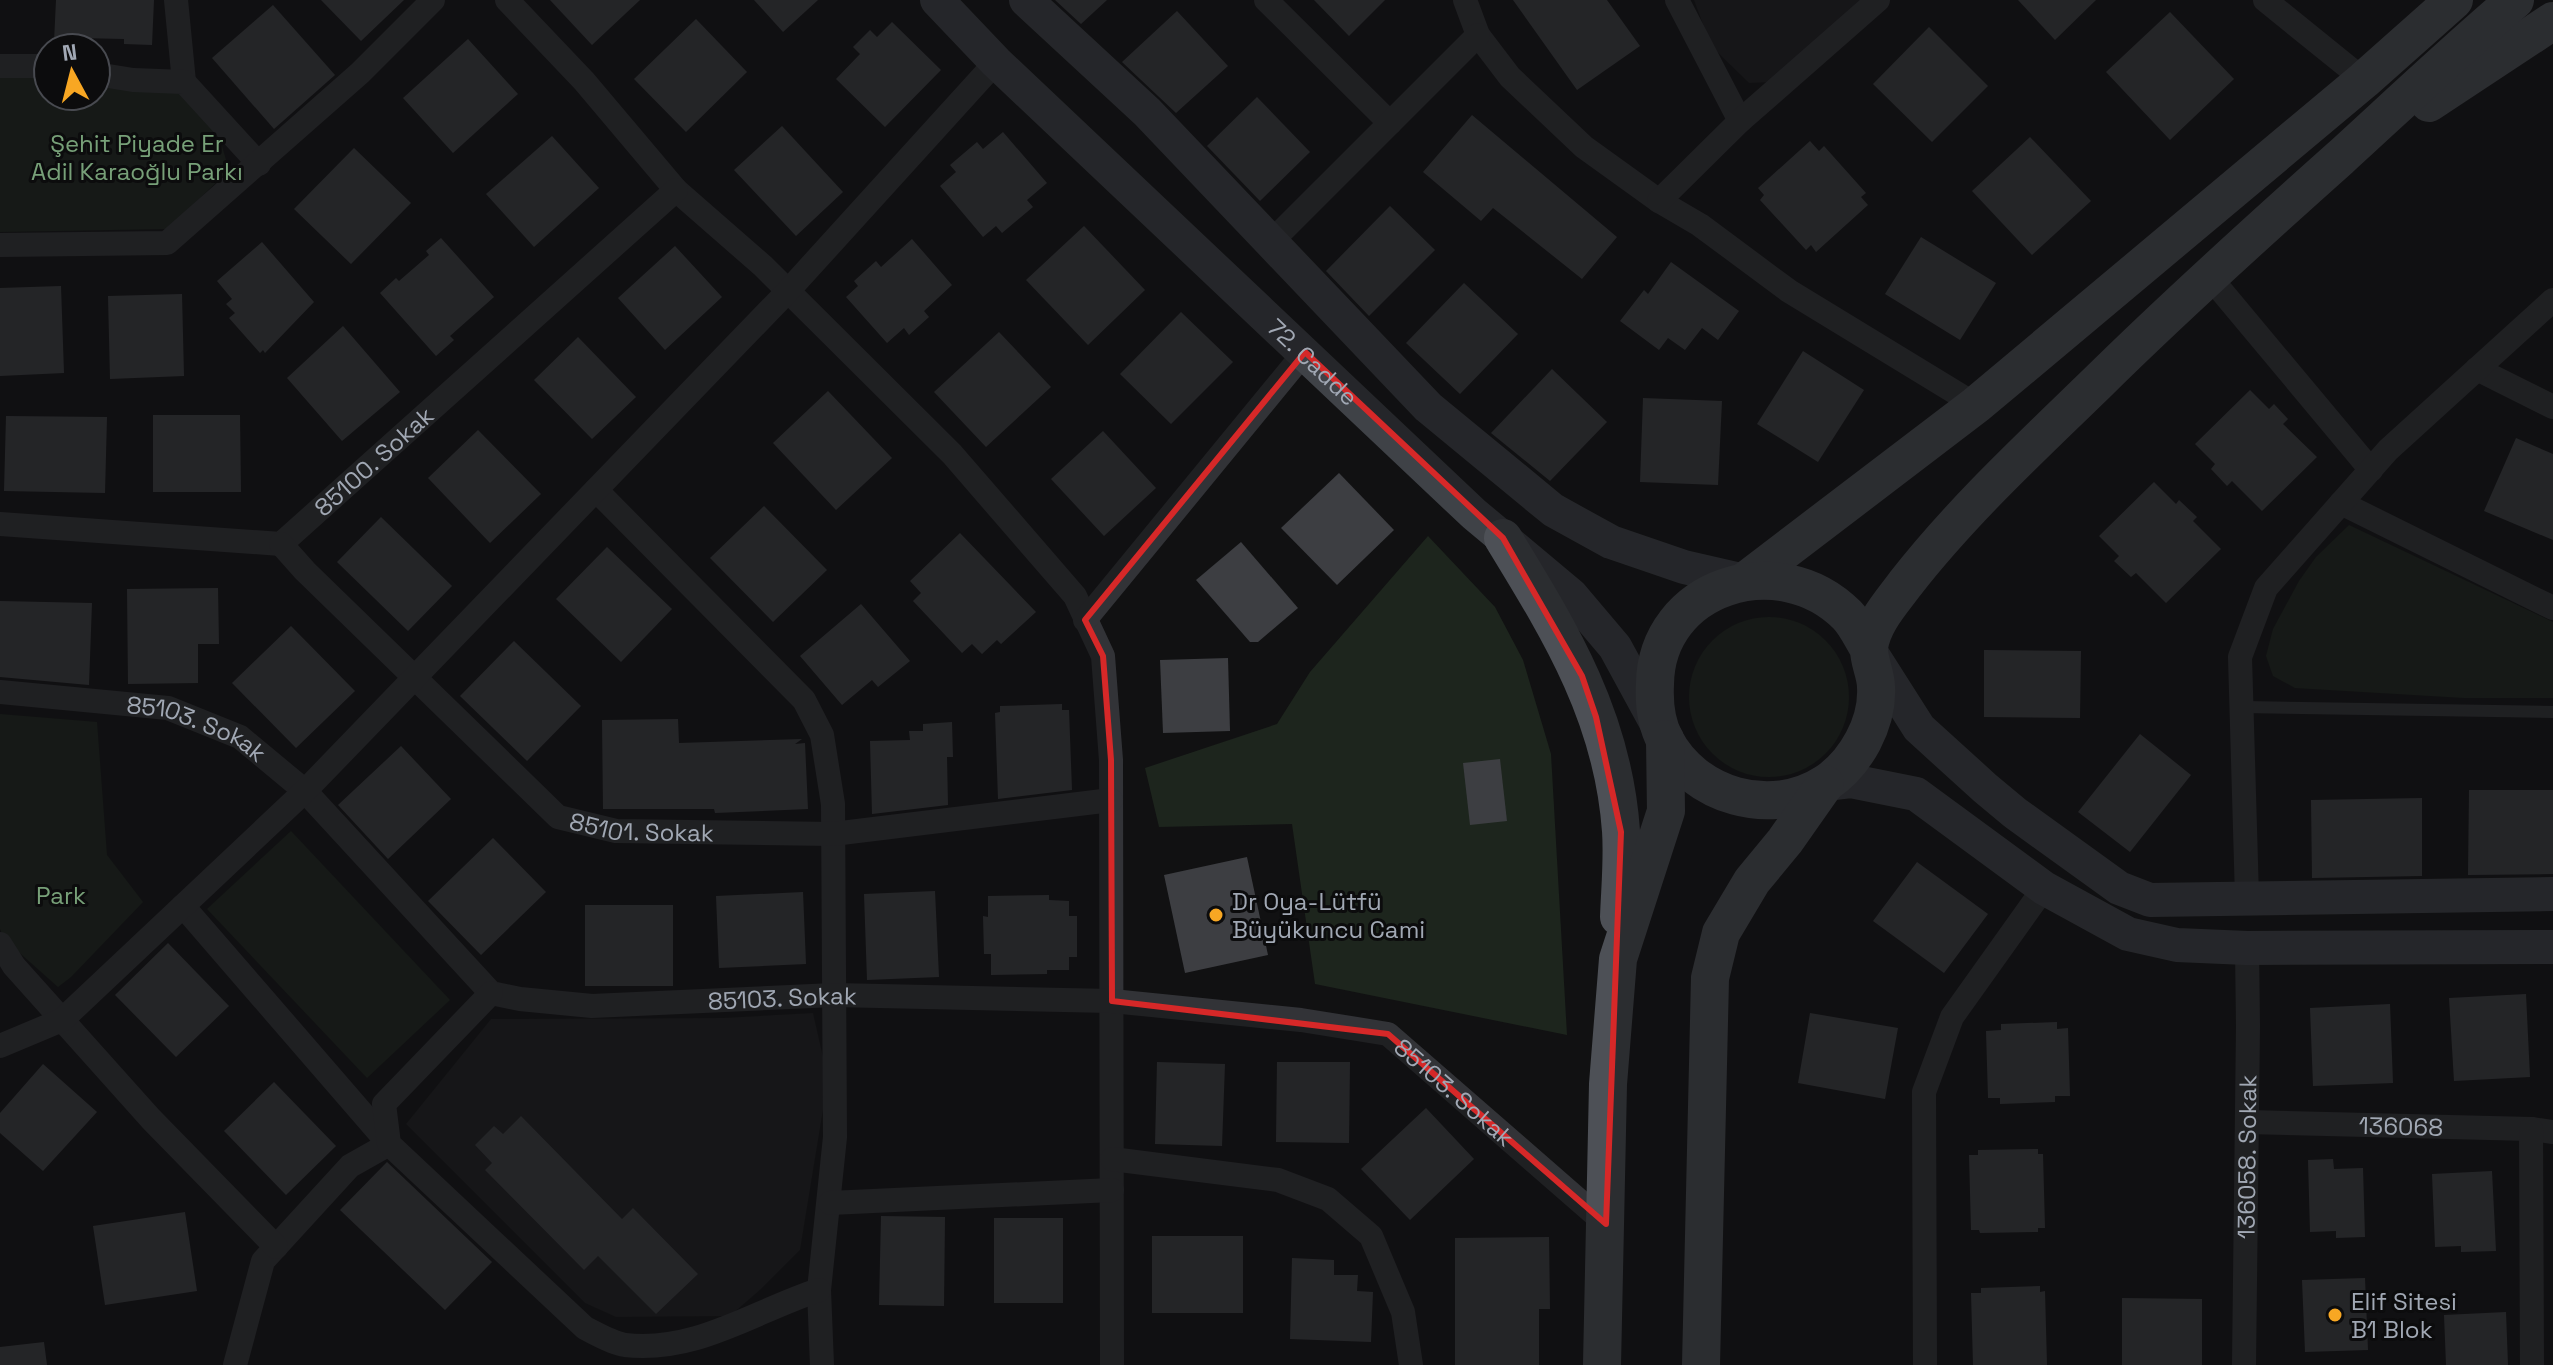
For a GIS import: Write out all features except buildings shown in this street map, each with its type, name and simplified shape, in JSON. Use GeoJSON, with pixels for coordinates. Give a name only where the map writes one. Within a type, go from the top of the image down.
{"type":"FeatureCollection","features":[{"type":"Feature","properties":{"kind":"main road","name":"72. Cadde"},"geometry":{"type":"LineString","coordinates":[[937,0],[996,62],[1463,503],[1571,595],[1615,647],[1665,739]]}},
{"type":"Feature","properties":{"kind":"main road"},"geometry":{"type":"LineString","coordinates":[[1026,0],[1147,112],[1428,407],[1553,510],[1611,542],[1684,567],[1745,581],[1783,581],[1819,593],[1849,617],[1919,728],[2015,813],[2119,888],[2150,900],[2553,894]]}},
{"type":"Feature","properties":{"kind":"main road"},"geometry":{"type":"LineString","coordinates":[[2364,80],[2422,0]]}},
{"type":"Feature","properties":{"kind":"main road"},"geometry":{"type":"LineString","coordinates":[[2454,0],[2364,80],[1976,405],[1745,581],[1713,592],[1685,612],[1665,640],[1655,672],[1654,706],[1665,739],[1686,769],[1717,791],[1753,801],[1791,798],[1825,784],[1851,781],[1916,794],[2044,888],[2128,934],[2177,945],[2247,948],[2553,947]]}},
{"type":"Feature","properties":{"kind":"main road"},"geometry":{"type":"LineString","coordinates":[[1701,1365],[1710,978],[1721,933],[1752,881],[1825,784],[1853,758],[1871,724],[1876,687],[1869,649],[1880,618],[1922,563],[2015,464],[2209,276],[2515,0]]}},
{"type":"Feature","properties":{"kind":"main road"},"geometry":{"type":"LineString","coordinates":[[2326,170],[2553,21]]}},
{"type":"Feature","properties":{"kind":"main road"},"geometry":{"type":"LineString","coordinates":[[1503,538],[1552,618],[1582,676],[1608,751],[1621,832],[1618,959],[1608,1084],[1602,1365]]}},
{"type":"Feature","properties":{"kind":"main road"},"geometry":{"type":"LineString","coordinates":[[1618,959],[1666,811],[1665,739]]}},
{"type":"Feature","properties":{"kind":"street"},"geometry":{"type":"LineString","coordinates":[[176,0],[184,82],[259,164]]}},
{"type":"Feature","properties":{"kind":"street"},"geometry":{"type":"LineString","coordinates":[[0,245],[167,243],[360,73],[433,0]]}},
{"type":"Feature","properties":{"kind":"street"},"geometry":{"type":"LineString","coordinates":[[507,0],[584,81],[676,190],[788,291],[952,454],[1075,596],[1103,656],[1111,760],[1112,1365]]}},
{"type":"Feature","properties":{"kind":"street"},"geometry":{"type":"LineString","coordinates":[[1266,0],[1390,123]]}},
{"type":"Feature","properties":{"kind":"street"},"geometry":{"type":"LineString","coordinates":[[1465,0],[1478,35],[1510,77],[1584,147],[1659,201],[1700,225],[1789,291],[1976,405]]}},
{"type":"Feature","properties":{"kind":"street"},"geometry":{"type":"LineString","coordinates":[[1677,0],[1740,121]]}},
{"type":"Feature","properties":{"kind":"street"},"geometry":{"type":"LineString","coordinates":[[1659,201],[1740,121],[1878,0]]}},
{"type":"Feature","properties":{"kind":"street"},"geometry":{"type":"LineString","coordinates":[[2265,0],[2364,80]]}},
{"type":"Feature","properties":{"kind":"street"},"geometry":{"type":"LineString","coordinates":[[1271,242],[1478,35]]}},
{"type":"Feature","properties":{"kind":"street"},"geometry":{"type":"LineString","coordinates":[[0,1046],[62,1020],[305,791],[788,291],[996,62]]}},
{"type":"Feature","properties":{"kind":"street"},"geometry":{"type":"LineString","coordinates":[[0,66],[32,66]]}},
{"type":"Feature","properties":{"kind":"street"},"geometry":{"type":"LineString","coordinates":[[112,77],[184,82]]}},
{"type":"Feature","properties":{"kind":"street","name":"85100. Sokak"},"geometry":{"type":"LineString","coordinates":[[281,544],[676,190]]}},
{"type":"Feature","properties":{"kind":"street"},"geometry":{"type":"LineString","coordinates":[[2209,276],[2371,470]]}},
{"type":"Feature","properties":{"kind":"street"},"geometry":{"type":"LineString","coordinates":[[2247,897],[2240,657],[2266,588],[2388,450],[2553,300]]}},
{"type":"Feature","properties":{"kind":"street"},"geometry":{"type":"LineString","coordinates":[[1085,620],[1305,352]]}},
{"type":"Feature","properties":{"kind":"street"},"geometry":{"type":"LineString","coordinates":[[2477,369],[2553,407]]}},
{"type":"Feature","properties":{"kind":"street"},"geometry":{"type":"LineString","coordinates":[[596,490],[804,700],[822,735],[833,804],[835,1137],[830,1203],[821,1251],[822,1365]]}},
{"type":"Feature","properties":{"kind":"street"},"geometry":{"type":"LineString","coordinates":[[2341,503],[2553,608]]}},
{"type":"Feature","properties":{"kind":"street"},"geometry":{"type":"LineString","coordinates":[[0,524],[281,544]]}},
{"type":"Feature","properties":{"kind":"street","name":"85101. Sokak"},"geometry":{"type":"LineString","coordinates":[[281,544],[558,817],[616,831],[833,834],[1111,800]]}},
{"type":"Feature","properties":{"kind":"street","name":"85103. Sokak"},"geometry":{"type":"LineString","coordinates":[[0,692],[168,708],[240,737],[305,791],[491,993],[592,1006],[834,995],[1112,1001],[1301,1020],[1388,1034],[1606,1224]]}},
{"type":"Feature","properties":{"kind":"street"},"geometry":{"type":"LineString","coordinates":[[1925,1365],[1924,1092],[1952,1017],[2044,888]]}},
{"type":"Feature","properties":{"kind":"street"},"geometry":{"type":"LineString","coordinates":[[183,906],[389,1144],[585,1328],[622,1345],[691,1341],[747,1322],[783,1302],[819,1290]]}},
{"type":"Feature","properties":{"kind":"street"},"geometry":{"type":"LineString","coordinates":[[0,944],[14,966],[151,1119],[276,1247]]}},
{"type":"Feature","properties":{"kind":"street","name":"136058. Sokak"},"geometry":{"type":"LineString","coordinates":[[2244,1365],[2247,948]]}},
{"type":"Feature","properties":{"kind":"street"},"geometry":{"type":"LineString","coordinates":[[389,1144],[384,1104],[491,993]]}},
{"type":"Feature","properties":{"kind":"street","name":"136068"},"geometry":{"type":"LineString","coordinates":[[2247,1122],[2542,1130]]}},
{"type":"Feature","properties":{"kind":"street"},"geometry":{"type":"LineString","coordinates":[[2532,1365],[2542,1130]]}},
{"type":"Feature","properties":{"kind":"street"},"geometry":{"type":"LineString","coordinates":[[235,1365],[263,1261],[350,1166],[389,1144]]}},
{"type":"Feature","properties":{"kind":"street"},"geometry":{"type":"LineString","coordinates":[[1112,1159],[1278,1180],[1328,1199],[1371,1236],[1403,1312],[1411,1365]]}},
{"type":"Feature","properties":{"kind":"street"},"geometry":{"type":"LineString","coordinates":[[830,1203],[1112,1190]]}},
{"type":"Feature","properties":{"kind":"lane"},"geometry":{"type":"LineString","coordinates":[[2242,707],[2553,712]]}},
{"type":"Feature","properties":{"kind":"highlighted area"},"geometry":{"type":"Polygon","coordinates":[[[1305,352],[1503,538],[1582,676],[1596,717],[1621,832],[1606,1224],[1388,1034],[1112,1001],[1111,760],[1103,656],[1085,620],[1305,352]]]}},
{"type":"Feature","properties":{"kind":"shaded area"},"geometry":{"type":"Polygon","coordinates":[[[1694,0],[1863,0],[1773,82],[1749,83],[1711,46],[1694,0]]]}},
{"type":"Feature","properties":{"kind":"shaded area"},"geometry":{"type":"Polygon","coordinates":[[[813,1013],[828,1079],[800,1250],[730,1316],[616,1317],[585,1303],[406,1124],[491,1019],[723,1018],[813,1013]]]}},
{"type":"Feature","properties":{"kind":"green space","name":"Şehit Piyade Er Adil Karaoğlu Parkı"},"geometry":{"type":"Polygon","coordinates":[[[0,68],[32,69],[32,112],[112,112],[112,71],[150,72],[214,119],[229,170],[168,229],[0,232],[0,68]]]}},
{"type":"Feature","properties":{"kind":"green space"},"geometry":{"type":"Polygon","coordinates":[[[2349,525],[2553,622],[2553,698],[2464,698],[2295,688],[2273,676],[2266,656],[2273,629],[2316,557],[2349,525]]]}},
{"type":"Feature","properties":{"kind":"green space"},"geometry":{"type":"Polygon","coordinates":[[[1428,536],[1495,607],[1523,660],[1551,754],[1567,1035],[1315,984],[1292,824],[1159,827],[1145,768],[1277,724],[1310,672],[1428,536]]]}},
{"type":"Feature","properties":{"kind":"green space"},"geometry":{"type":"Polygon","coordinates":[[[1769,617],[1800,623],[1826,640],[1843,666],[1849,697],[1843,728],[1826,754],[1800,771],[1769,777],[1738,771],[1712,754],[1695,728],[1689,697],[1695,666],[1712,640],[1738,623],[1769,617]]]}},
{"type":"Feature","properties":{"kind":"green space","name":"Park"},"geometry":{"type":"Polygon","coordinates":[[[0,714],[97,722],[107,855],[143,902],[58,987],[4,939],[0,929],[0,714]]]}},
{"type":"Feature","properties":{"kind":"green space"},"geometry":{"type":"Polygon","coordinates":[[[291,831],[450,1000],[367,1078],[207,909],[291,831]]]}},
{"type":"Feature","properties":{"kind":"place","name":"Dr Oya-Lütfü Büyükuncu Cami"},"geometry":{"type":"Point","coordinates":[1216,915]}},
{"type":"Feature","properties":{"kind":"place","name":"Elif Sitesi B1 Blok"},"geometry":{"type":"Point","coordinates":[2335,1315]}}]}
